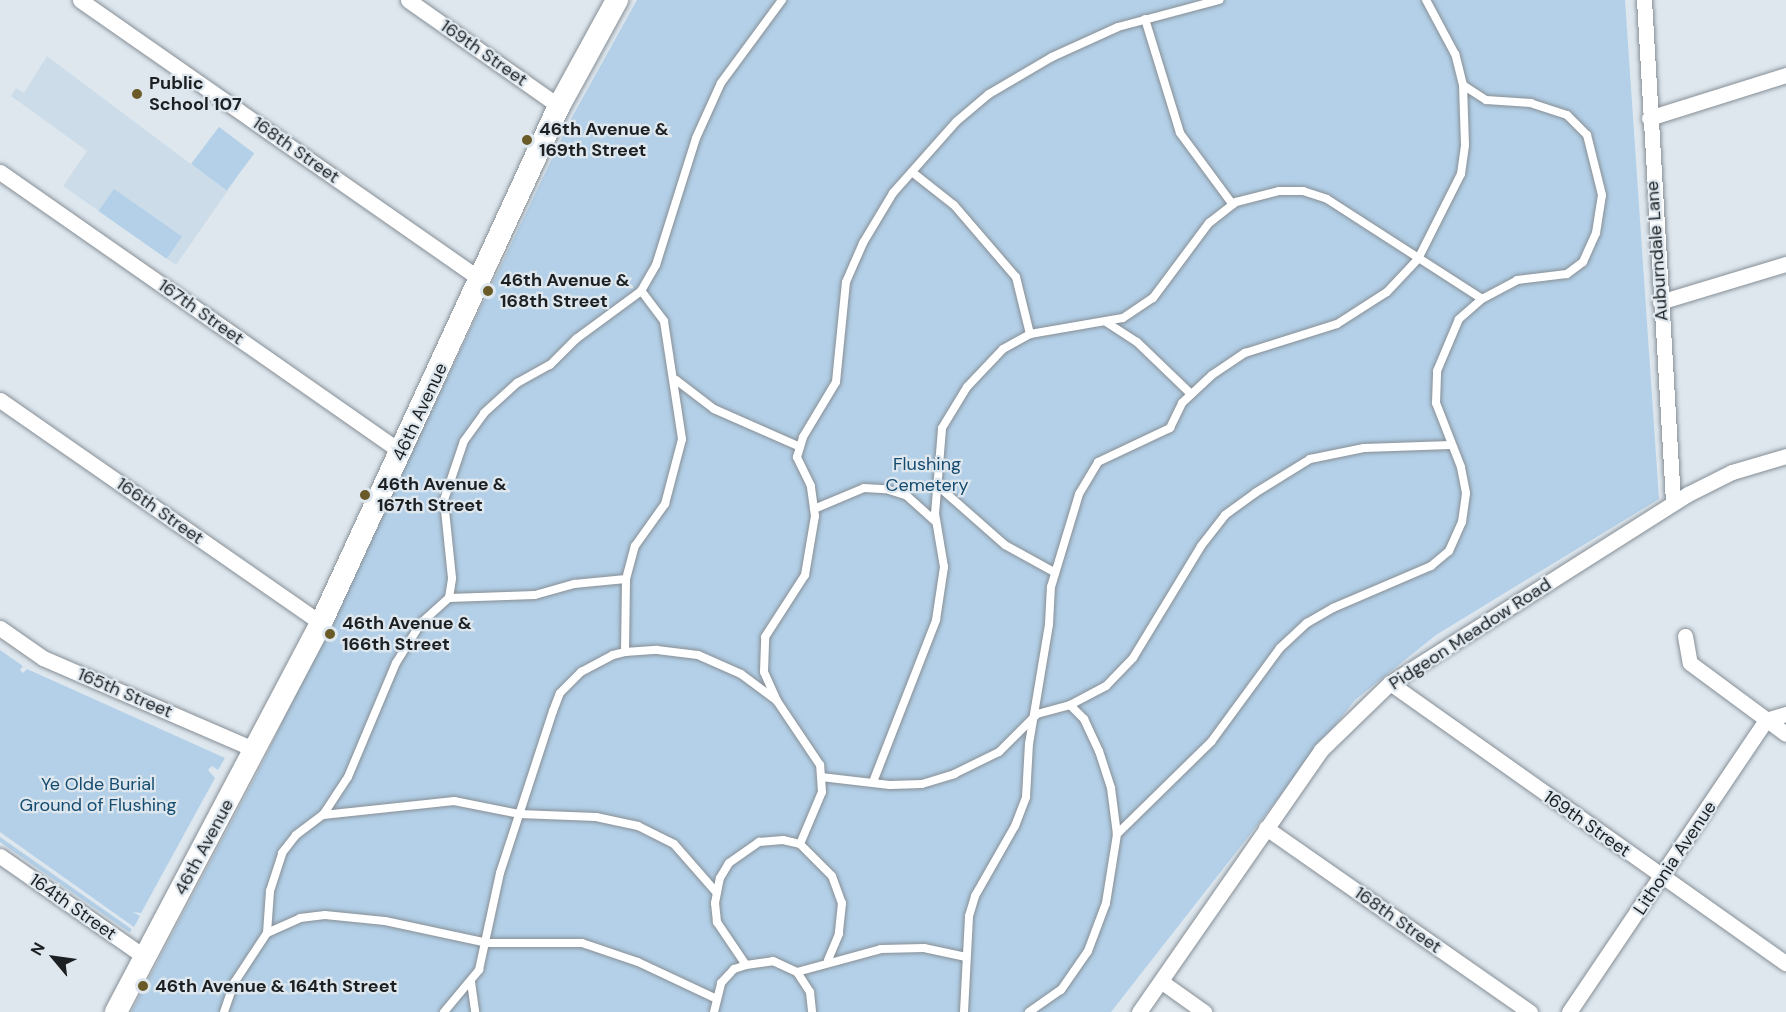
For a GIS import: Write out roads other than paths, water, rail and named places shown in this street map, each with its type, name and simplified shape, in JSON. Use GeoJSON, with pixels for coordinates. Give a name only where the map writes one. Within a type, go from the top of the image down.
{"type":"FeatureCollection","features":[{"type":"Feature","properties":{"kind":"street","name":"168th Street"},"geometry":{"type":"LineString","coordinates":[[80,0],[482,280]]}},
{"type":"Feature","properties":{"kind":"street","name":"169th Street"},"geometry":{"type":"LineString","coordinates":[[408,0],[559,105]]}},
{"type":"Feature","properties":{"kind":"street","name":"46th Avenue"},"geometry":{"type":"LineString","coordinates":[[116,1012],[321,623],[482,280],[559,105],[617,0]]}},
{"type":"Feature","properties":{"kind":"street","name":"Auburndale Lane"},"geometry":{"type":"LineString","coordinates":[[1644,0],[1649,118],[1673,502]]}},
{"type":"Feature","properties":{"kind":"street"},"geometry":{"type":"LineString","coordinates":[[1649,118],[1786,75]]}},
{"type":"Feature","properties":{"kind":"street","name":"167th Street"},"geometry":{"type":"LineString","coordinates":[[0,172],[401,452]]}},
{"type":"Feature","properties":{"kind":"street"},"geometry":{"type":"LineString","coordinates":[[1660,302],[1786,264]]}},
{"type":"Feature","properties":{"kind":"street","name":"166th Street"},"geometry":{"type":"LineString","coordinates":[[0,400],[321,623]]}},
{"type":"Feature","properties":{"kind":"street","name":"Pidgeon Meadow Road"},"geometry":{"type":"LineString","coordinates":[[1139,1012],[1321,750],[1390,682],[1673,502],[1732,472],[1786,456]]}},
{"type":"Feature","properties":{"kind":"street","name":"165th Street"},"geometry":{"type":"LineString","coordinates":[[0,628],[43,658],[256,750]]}},
{"type":"Feature","properties":{"kind":"street"},"geometry":{"type":"LineString","coordinates":[[1685,636],[1690,663],[1786,734]]}},
{"type":"Feature","properties":{"kind":"street","name":"169th Street"},"geometry":{"type":"LineString","coordinates":[[1390,682],[1786,963]]}},
{"type":"Feature","properties":{"kind":"street"},"geometry":{"type":"LineString","coordinates":[[1766,720],[1786,714]]}},
{"type":"Feature","properties":{"kind":"street","name":"Lithonia Avenue"},"geometry":{"type":"LineString","coordinates":[[1569,1012],[1663,877],[1766,720]]}},
{"type":"Feature","properties":{"kind":"street","name":"168th Street"},"geometry":{"type":"LineString","coordinates":[[1266,828],[1530,1012]]}},
{"type":"Feature","properties":{"kind":"street","name":"164th Street"},"geometry":{"type":"LineString","coordinates":[[0,856],[146,957]]}},
{"type":"Feature","properties":{"kind":"street"},"geometry":{"type":"LineString","coordinates":[[1162,982],[1204,1012]]}},
{"type":"Feature","properties":{"kind":"lane"},"geometry":{"type":"LineString","coordinates":[[224,1012],[234,983],[267,933],[270,891],[282,852],[296,835],[323,815],[348,777],[396,663],[421,623],[449,598],[452,578],[444,501],[464,441],[484,413],[517,383],[550,365],[576,339],[641,291],[656,265],[696,138],[722,83],[782,0]]}},
{"type":"Feature","properties":{"kind":"lane"},"geometry":{"type":"LineString","coordinates":[[800,843],[822,792],[820,765],[777,701],[764,672],[765,637],[805,575],[813,541],[814,509],[811,486],[797,457],[800,447],[836,382],[846,282],[863,243],[893,193],[957,121],[989,94],[1052,57],[1145,19],[1219,0]]}},
{"type":"Feature","properties":{"kind":"lane"},"geometry":{"type":"LineString","coordinates":[[964,1012],[966,957],[975,896],[1008,841],[1026,797],[1029,744],[1036,714],[1054,572],[1079,494],[1098,462],[1170,428],[1182,403],[1191,394],[1245,353],[1337,324],[1387,292],[1418,259],[1461,174],[1465,135],[1463,85],[1451,45],[1426,0]]}},
{"type":"Feature","properties":{"kind":"lane"},"geometry":{"type":"LineString","coordinates":[[1145,19],[1180,133],[1233,205]]}},
{"type":"Feature","properties":{"kind":"lane"},"geometry":{"type":"LineString","coordinates":[[1117,834],[1211,742],[1262,668],[1307,623],[1333,608],[1431,566],[1449,551],[1462,522],[1466,493],[1436,403],[1437,371],[1459,319],[1482,299],[1517,280],[1568,274],[1583,262],[1596,233],[1602,195],[1587,135],[1567,115],[1531,103],[1486,100],[1463,85]]}},
{"type":"Feature","properties":{"kind":"lane"},"geometry":{"type":"LineString","coordinates":[[912,172],[954,205],[1016,277],[1030,334]]}},
{"type":"Feature","properties":{"kind":"lane"},"geometry":{"type":"LineString","coordinates":[[873,782],[936,620],[944,567],[936,522],[942,428],[967,387],[1004,350],[1030,334],[1123,318],[1153,298],[1209,222],[1233,205],[1279,191],[1315,194],[1482,299]]}},
{"type":"Feature","properties":{"kind":"lane"},"geometry":{"type":"LineString","coordinates":[[625,652],[626,579],[635,546],[665,504],[682,439],[676,380],[664,321],[641,291]]}},
{"type":"Feature","properties":{"kind":"lane"},"geometry":{"type":"LineString","coordinates":[[1106,322],[1137,342],[1191,394]]}},
{"type":"Feature","properties":{"kind":"lane"},"geometry":{"type":"LineString","coordinates":[[676,380],[714,409],[800,447]]}},
{"type":"Feature","properties":{"kind":"lane"},"geometry":{"type":"LineString","coordinates":[[821,777],[873,782],[922,783],[954,774],[999,752],[1036,714],[1070,705],[1106,686],[1133,658],[1201,546],[1226,515],[1255,493],[1310,459],[1364,448],[1451,445]]}},
{"type":"Feature","properties":{"kind":"lane"},"geometry":{"type":"LineString","coordinates":[[938,486],[1005,545],[1054,572]]}},
{"type":"Feature","properties":{"kind":"lane"},"geometry":{"type":"LineString","coordinates":[[814,509],[864,488],[886,489],[907,496],[936,522]]}},
{"type":"Feature","properties":{"kind":"lane"},"geometry":{"type":"LineString","coordinates":[[449,598],[535,595],[574,584],[626,579]]}},
{"type":"Feature","properties":{"kind":"lane"},"geometry":{"type":"LineString","coordinates":[[444,1012],[471,982],[488,943],[499,879],[560,693],[581,672],[625,652],[657,650],[698,655],[741,674],[777,701]]}},
{"type":"Feature","properties":{"kind":"lane"},"geometry":{"type":"LineString","coordinates":[[1029,1012],[1061,990],[1088,951],[1106,903],[1117,834],[1111,788],[1099,751],[1084,719],[1070,705]]}},
{"type":"Feature","properties":{"kind":"lane"},"geometry":{"type":"LineString","coordinates":[[323,815],[454,801],[519,814],[596,816],[638,826],[674,844],[716,892]]}},
{"type":"Feature","properties":{"kind":"lane"},"geometry":{"type":"LineString","coordinates":[[747,965],[717,922],[716,892],[729,863],[744,849],[759,842],[783,840],[800,843],[832,876],[842,903],[839,934],[828,960]]}},
{"type":"Feature","properties":{"kind":"lane"},"geometry":{"type":"LineString","coordinates":[[267,933],[300,918],[325,915],[385,921],[488,943],[582,943],[638,962],[715,998]]}},
{"type":"Feature","properties":{"kind":"lane"},"geometry":{"type":"LineString","coordinates":[[797,972],[828,960],[881,949],[924,948],[966,957]]}},
{"type":"Feature","properties":{"kind":"lane"},"geometry":{"type":"LineString","coordinates":[[714,1012],[715,998],[734,969],[773,961],[797,972],[810,992],[812,1012]]}},
{"type":"Feature","properties":{"kind":"lane"},"geometry":{"type":"LineString","coordinates":[[471,982],[475,1012]]}},
{"type":"Feature","properties":{"kind":"place","name":"Public School 107"},"geometry":{"type":"Point","coordinates":[137,94]}},
{"type":"Feature","properties":{"kind":"place","name":"46th Avenue & 169th Street"},"geometry":{"type":"Point","coordinates":[527,140]}},
{"type":"Feature","properties":{"kind":"place","name":"46th Avenue & 168th Street"},"geometry":{"type":"Point","coordinates":[488,291]}},
{"type":"Feature","properties":{"kind":"place","name":"46th Avenue & 167th Street"},"geometry":{"type":"Point","coordinates":[365,495]}},
{"type":"Feature","properties":{"kind":"place","name":"46th Avenue & 166th Street"},"geometry":{"type":"Point","coordinates":[330,634]}},
{"type":"Feature","properties":{"kind":"place","name":"46th Avenue & 164th Street"},"geometry":{"type":"Point","coordinates":[143,986]}},
{"type":"Feature","properties":{"kind":"park label","name":"Flushing Cemetery"},"geometry":{"type":"Point","coordinates":[927,475]}},
{"type":"Feature","properties":{"kind":"park label","name":"Ye Olde Burial Ground of Flushing"},"geometry":{"type":"Point","coordinates":[98,795]}}]}
